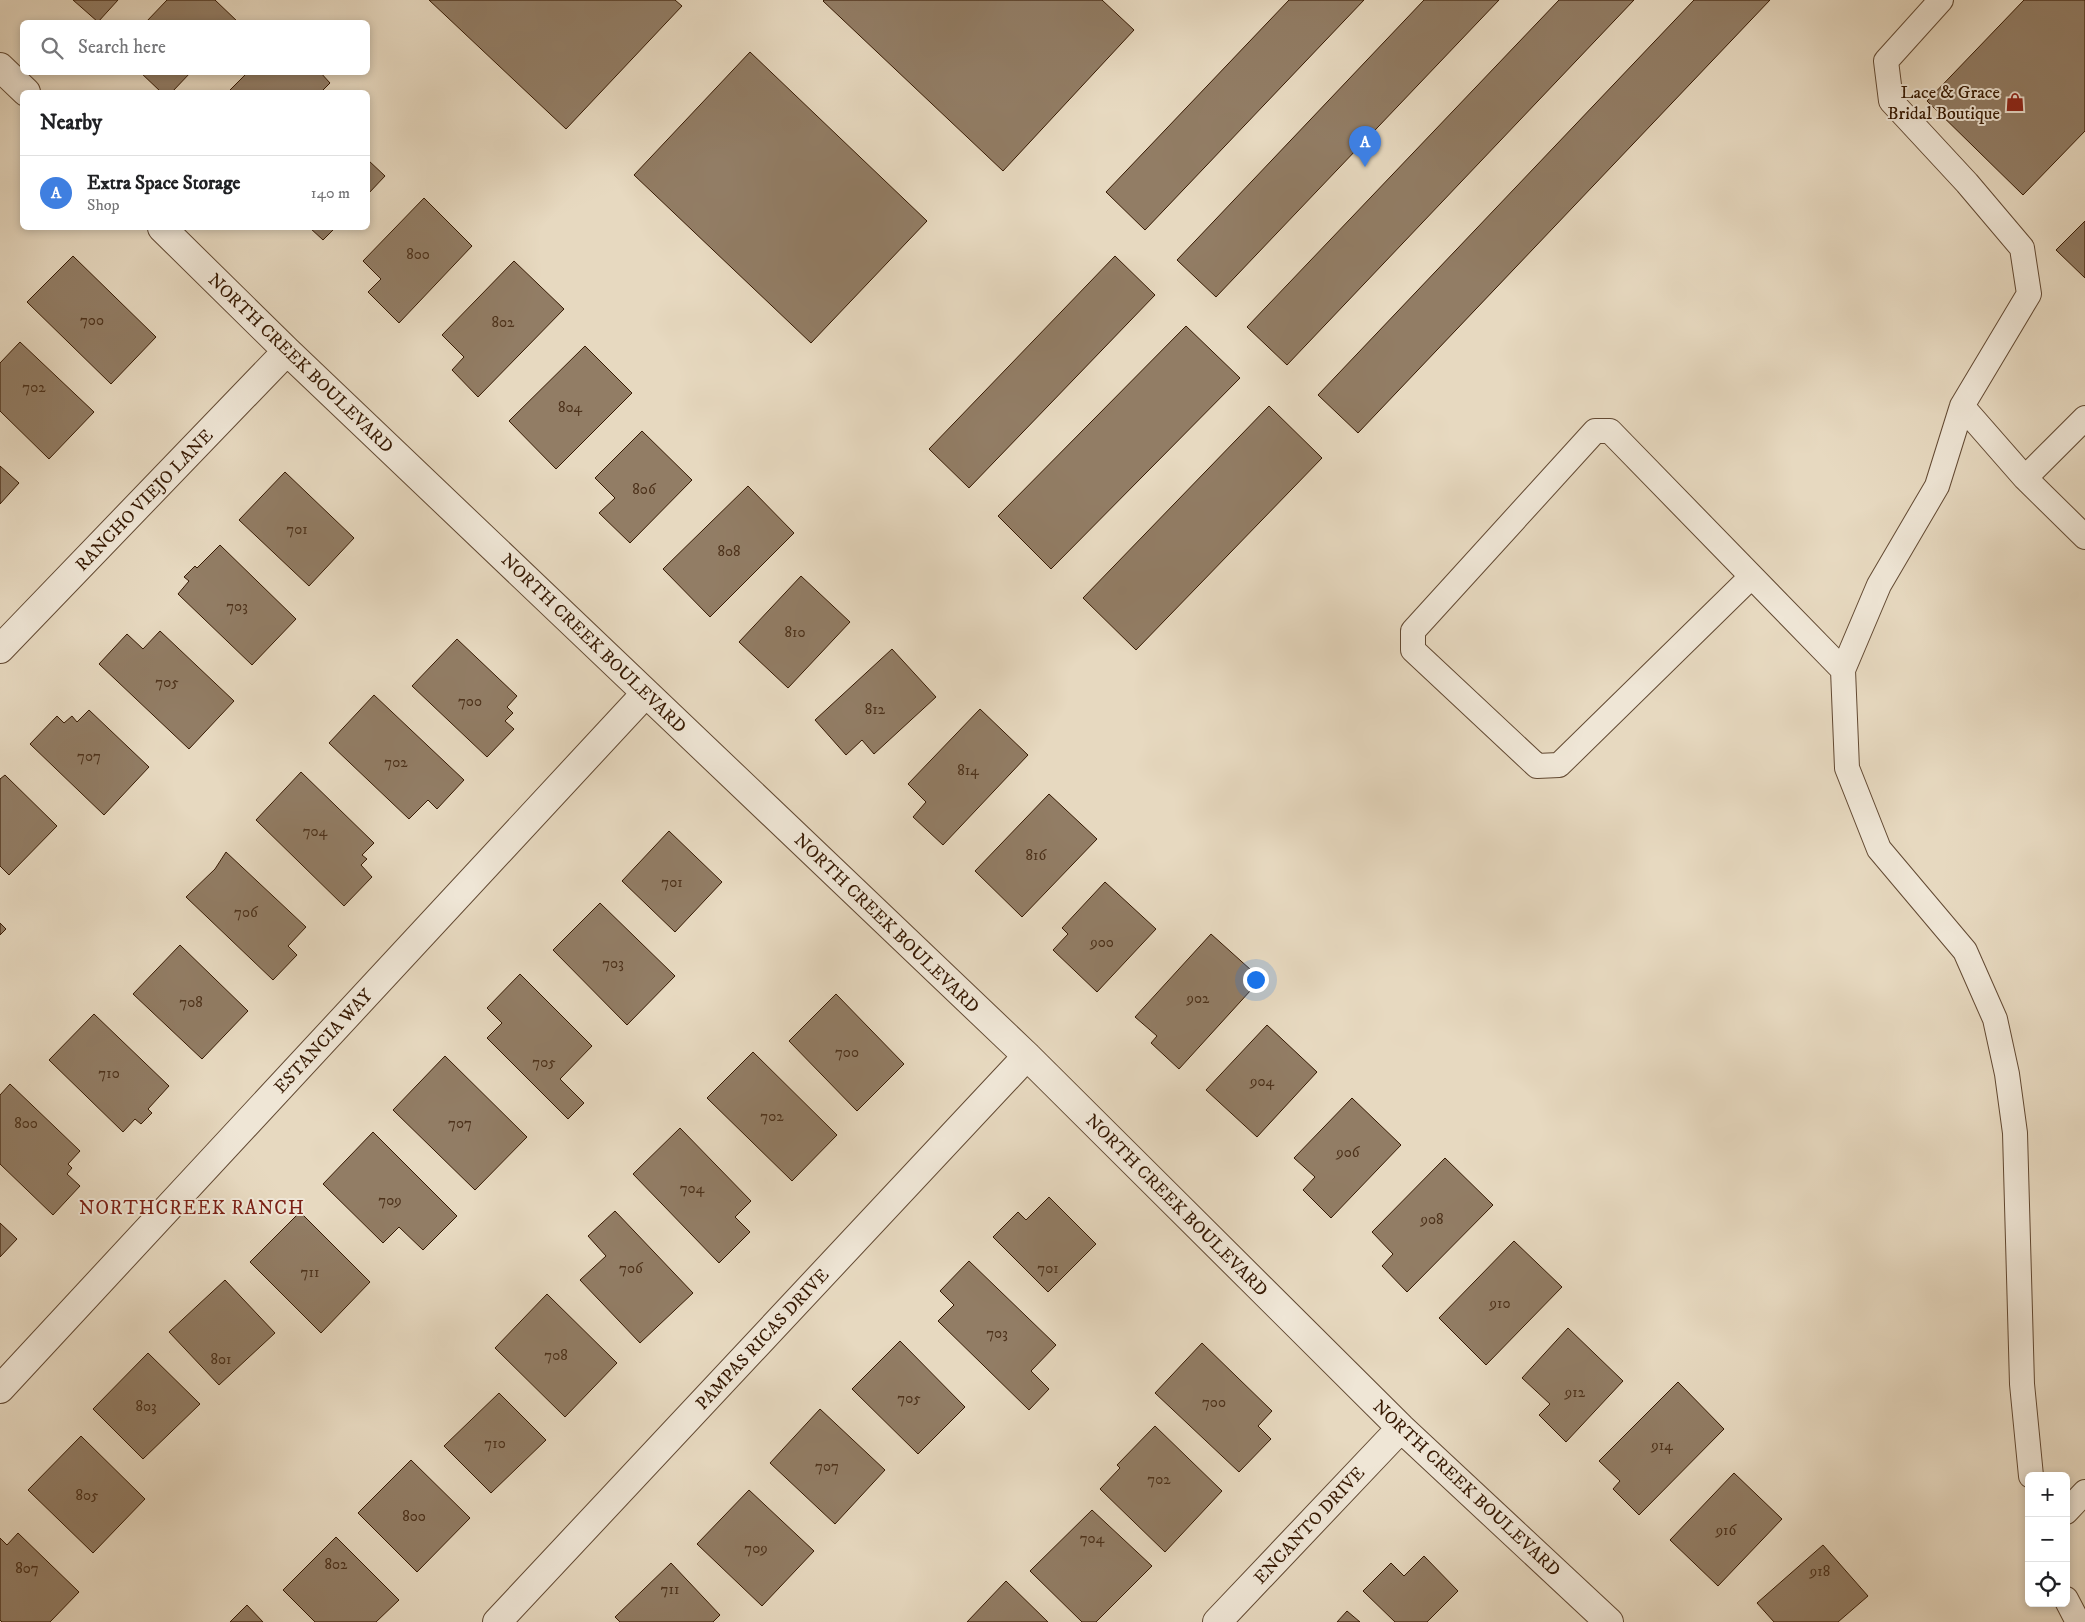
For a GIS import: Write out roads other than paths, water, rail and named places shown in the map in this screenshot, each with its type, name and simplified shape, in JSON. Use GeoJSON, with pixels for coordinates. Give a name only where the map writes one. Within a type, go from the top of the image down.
{"type":"FeatureCollection","features":[{"type":"Feature","properties":{"kind":"street"},"geometry":{"type":"LineString","coordinates":[[0,67],[24,90]]}},
{"type":"Feature","properties":{"kind":"street","name":"NORTH CREEK BOULEVARD"},"geometry":{"type":"LineString","coordinates":[[164,230],[287,351],[1027,1056],[1401,1428],[1609,1622]]}},
{"type":"Feature","properties":{"kind":"street","name":"RANCHO VIEJO LANE"},"geometry":{"type":"LineString","coordinates":[[0,649],[287,351]]}},
{"type":"Feature","properties":{"kind":"street","name":"ESTANCIA WAY"},"geometry":{"type":"LineString","coordinates":[[0,1389],[646,693]]}},
{"type":"Feature","properties":{"kind":"street","name":"PAMPAS RICAS DRIVE"},"geometry":{"type":"LineString","coordinates":[[497,1622],[1027,1056]]}},
{"type":"Feature","properties":{"kind":"street","name":"ENCANTO DRIVE"},"geometry":{"type":"LineString","coordinates":[[1217,1622],[1401,1428]]}},
{"type":"Feature","properties":{"kind":"lane"},"geometry":{"type":"LineString","coordinates":[[1941,0],[1886,61],[1891,101],[1967,183],[2022,248],[2029,294],[1962,406],[1937,486],[1879,585],[1842,670],[1847,768],[1879,849],[1965,951],[1995,1019],[2007,1074],[2015,1133],[2022,1384],[2031,1472]]}},
{"type":"Feature","properties":{"kind":"lane"},"geometry":{"type":"LineString","coordinates":[[1962,406],[2025,478],[2085,537]]}},
{"type":"Feature","properties":{"kind":"lane"},"geometry":{"type":"LineString","coordinates":[[2025,478],[2085,418]]}},
{"type":"Feature","properties":{"kind":"lane"},"geometry":{"type":"LineString","coordinates":[[1752,577],[1560,765],[1537,766],[1413,650],[1413,631],[1595,431],[1610,431],[1752,577],[1842,670]]}},
{"type":"Feature","properties":{"kind":"lane"},"geometry":{"type":"LineString","coordinates":[[2070,1508],[2085,1492]]}},
{"type":"Feature","properties":{"kind":"lane"},"geometry":{"type":"LineString","coordinates":[[2070,1607],[2078,1622]]}},
{"type":"Feature","properties":{"kind":"place","name":"Lace & Grace Bridal Boutique"},"geometry":{"type":"Point","coordinates":[2015,102]}},
{"type":"Feature","properties":{"kind":"place","name":"Extra Space Storage"},"geometry":{"type":"Point","coordinates":[1365,167]}},
{"type":"Feature","properties":{"kind":"district","name":"NORTHCREEK RANCH"},"geometry":{"type":"Point","coordinates":[192,1207]}}]}
